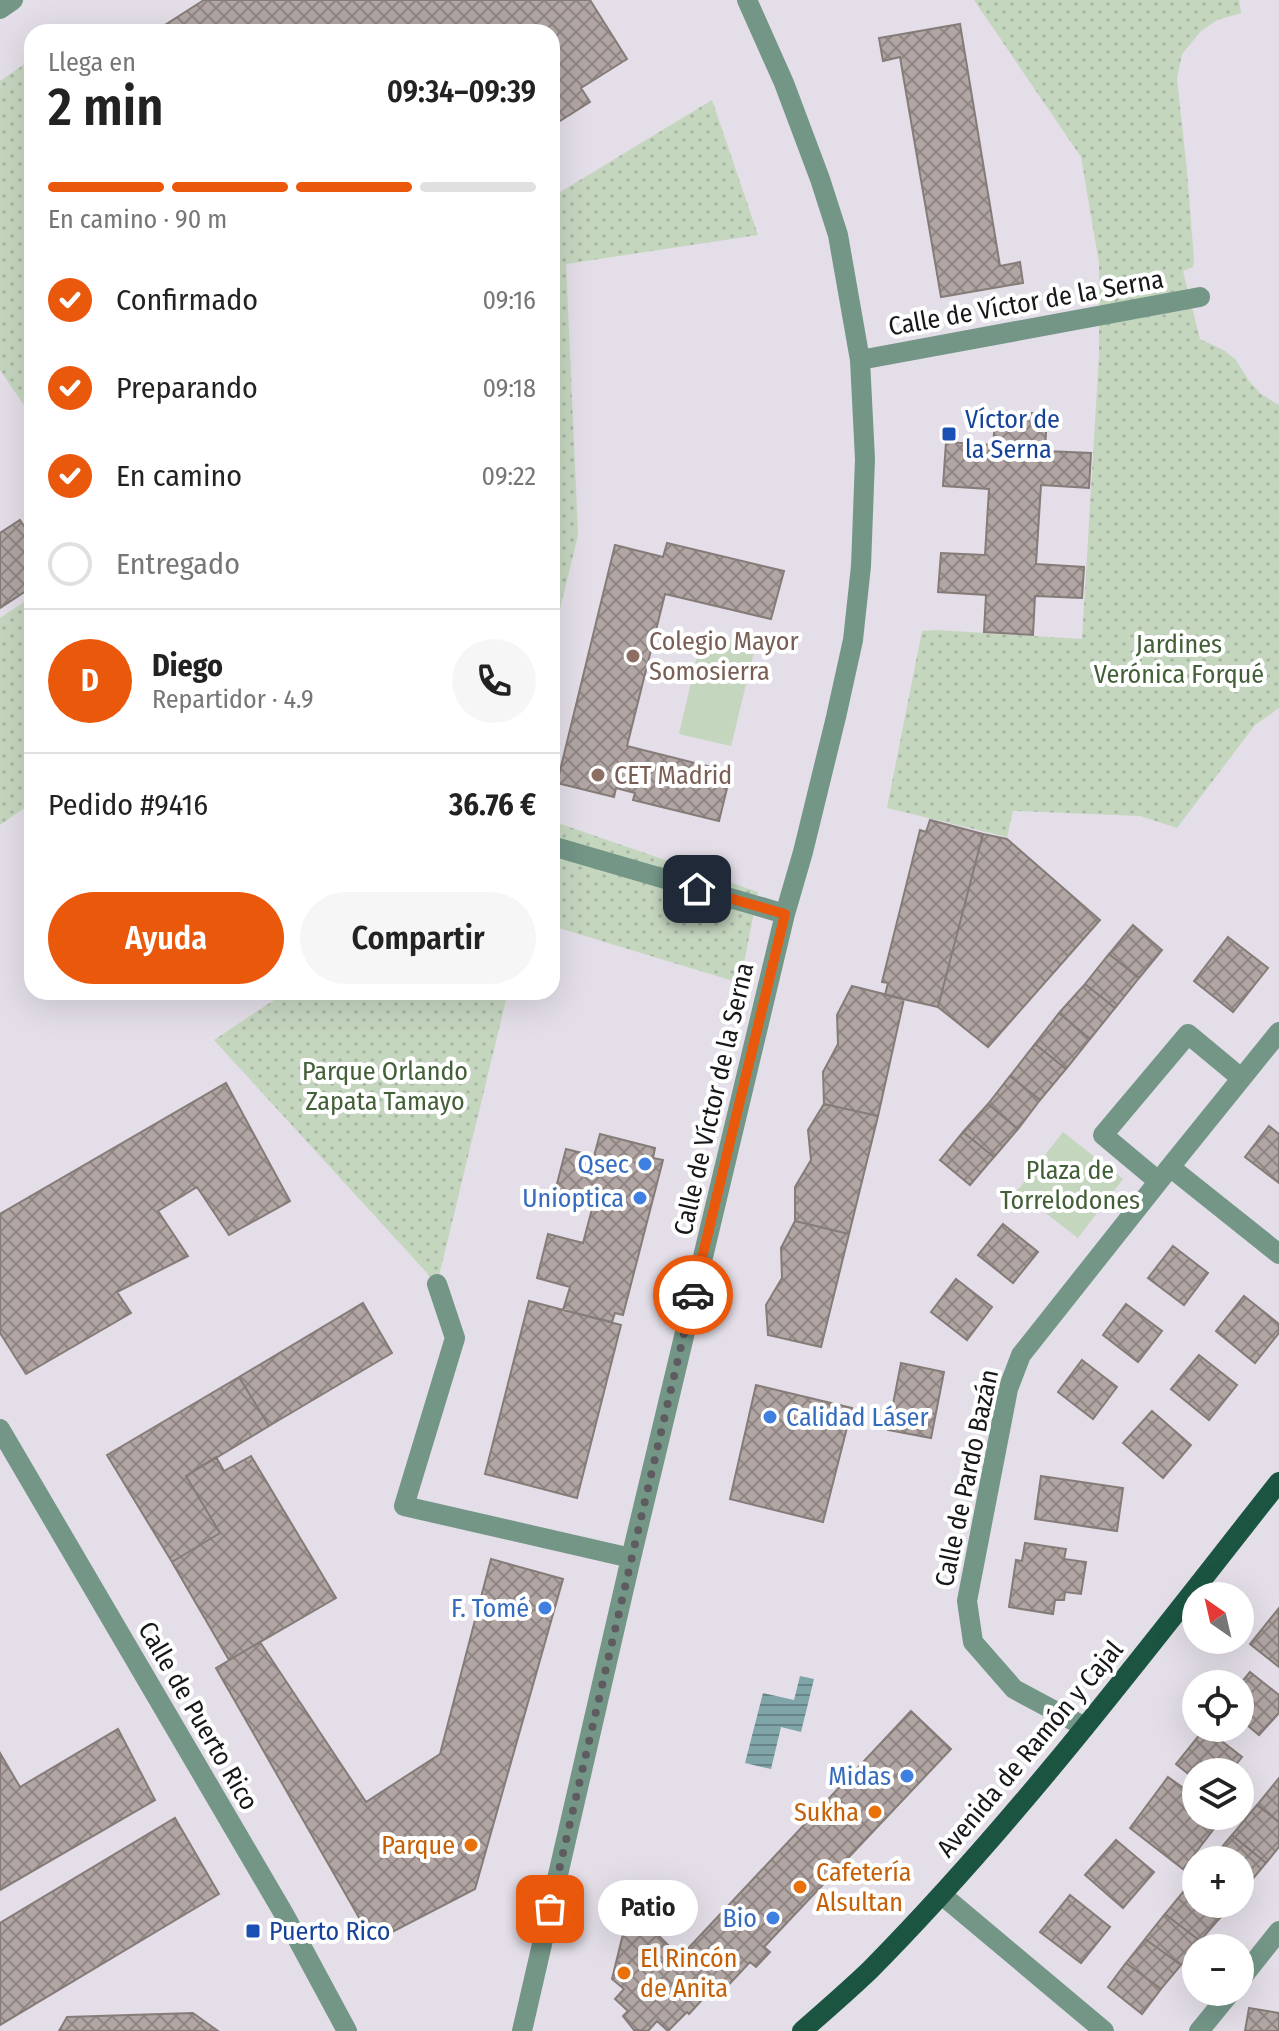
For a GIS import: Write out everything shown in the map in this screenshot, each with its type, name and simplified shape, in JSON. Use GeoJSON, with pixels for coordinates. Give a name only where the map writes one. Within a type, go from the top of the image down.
{"type":"FeatureCollection","features":[{"type":"Feature","properties":{"kind":"main road","name":"Avenida de Ramón y Cajal"},"geometry":{"type":"LineString","coordinates":[[802,2031],[867,1972],[942,1895],[1085,1727],[1279,1482]]}},
{"type":"Feature","properties":{"kind":"street"},"geometry":{"type":"LineString","coordinates":[[0,9],[13,0]]}},
{"type":"Feature","properties":{"kind":"street","name":"Calle de Víctor de la Serna"},"geometry":{"type":"LineString","coordinates":[[522,2031],[631,1558],[853,640],[861,566],[865,459],[860,360],[838,235],[784,83],[747,0]]}},
{"type":"Feature","properties":{"kind":"street","name":"Calle de Víctor de la Serna"},"geometry":{"type":"LineString","coordinates":[[860,360],[1200,297]]}},
{"type":"Feature","properties":{"kind":"street"},"geometry":{"type":"LineString","coordinates":[[560,848],[785,914]]}},
{"type":"Feature","properties":{"kind":"street","name":"Calle de Pardo Bazán"},"geometry":{"type":"LineString","coordinates":[[1085,1727],[1014,1689],[973,1642],[967,1601],[1008,1389],[1021,1355],[1279,1032]]}},
{"type":"Feature","properties":{"kind":"street"},"geometry":{"type":"LineString","coordinates":[[1241,1078],[1188,1034],[1103,1135],[1279,1254]]}},
{"type":"Feature","properties":{"kind":"street"},"geometry":{"type":"LineString","coordinates":[[437,1284],[455,1338],[404,1506],[631,1558]]}},
{"type":"Feature","properties":{"kind":"street","name":"Calle de Puerto Rico"},"geometry":{"type":"LineString","coordinates":[[0,1429],[284,1914],[347,2031]]}},
{"type":"Feature","properties":{"kind":"street"},"geometry":{"type":"LineString","coordinates":[[942,1895],[1104,2031]]}},
{"type":"Feature","properties":{"kind":"street"},"geometry":{"type":"LineString","coordinates":[[1254,1962],[1279,1931]]}},
{"type":"Feature","properties":{"kind":"street"},"geometry":{"type":"LineString","coordinates":[[1199,2031],[1220,2006]]}},
{"type":"Feature","properties":{"kind":"green space","name":"Jardines Verónica Forqué"},"geometry":{"type":"Polygon","coordinates":[[[974,0],[1239,0],[1241,13],[1217,20],[1201,31],[1182,54],[1177,79],[1194,260],[1193,267],[1183,271],[1200,339],[1236,360],[1261,394],[1279,405],[1279,708],[1255,725],[1177,828],[1140,816],[1013,811],[1007,837],[887,808],[922,631],[1082,639],[1099,356],[1099,263],[1081,157],[974,0]]]}},
{"type":"Feature","properties":{"kind":"green space"},"geometry":{"type":"Polygon","coordinates":[[[24,64],[24,405],[0,370],[0,81],[24,64]]]}},
{"type":"Feature","properties":{"kind":"green space"},"geometry":{"type":"Polygon","coordinates":[[[712,100],[758,235],[566,264],[578,535],[560,609],[560,192],[712,100]]]}},
{"type":"Feature","properties":{"kind":"green space"},"geometry":{"type":"Polygon","coordinates":[[[24,602],[24,808],[0,825],[0,618],[24,602]]]}},
{"type":"Feature","properties":{"kind":"green space"},"geometry":{"type":"Polygon","coordinates":[[[702,635],[755,648],[731,746],[679,734],[702,635]]]}},
{"type":"Feature","properties":{"kind":"green space"},"geometry":{"type":"Polygon","coordinates":[[[560,824],[758,892],[740,983],[560,928],[560,824]]]}},
{"type":"Feature","properties":{"kind":"green space","name":"Parque Orlando Zapata Tamayo"},"geometry":{"type":"Polygon","coordinates":[[[274,1000],[506,1000],[437,1284],[214,1040],[274,1000]]]}},
{"type":"Feature","properties":{"kind":"green space","name":"Plaza de Torrelodones"},"geometry":{"type":"Polygon","coordinates":[[[1063,1132],[1123,1179],[1078,1238],[1017,1191],[1063,1132]]]}},
{"type":"Feature","properties":{"kind":"water"},"geometry":{"type":"Polygon","coordinates":[[[800,1676],[814,1679],[801,1732],[781,1727],[771,1769],[745,1763],[763,1693],[794,1700],[800,1676]]]}},
{"type":"Feature","properties":{"kind":"building"},"geometry":{"type":"Polygon","coordinates":[[[204,0],[590,0],[627,59],[581,88],[590,102],[560,121],[560,24],[166,24],[204,0]]]}},
{"type":"Feature","properties":{"kind":"building"},"geometry":{"type":"Polygon","coordinates":[[[960,24],[1000,266],[1020,262],[1023,283],[941,297],[900,57],[883,61],[879,38],[960,24]]]}},
{"type":"Feature","properties":{"kind":"building"},"geometry":{"type":"Polygon","coordinates":[[[996,411],[1047,414],[1045,451],[1091,453],[1089,488],[1041,485],[1036,564],[1084,567],[1082,598],[1035,596],[1033,635],[984,632],[986,595],[938,592],[941,553],[985,555],[989,489],[943,486],[946,442],[993,445],[996,411]]]}},
{"type":"Feature","properties":{"kind":"building"},"geometry":{"type":"Polygon","coordinates":[[[20,520],[24,526],[24,592],[0,608],[0,533],[20,520]]]}},
{"type":"Feature","properties":{"kind":"building"},"geometry":{"type":"Polygon","coordinates":[[[667,543],[784,571],[771,619],[665,594],[627,746],[731,772],[719,821],[633,800],[635,793],[616,788],[614,797],[560,784],[560,771],[615,545],[663,557],[667,543]]]}},
{"type":"Feature","properties":{"kind":"building"},"geometry":{"type":"Polygon","coordinates":[[[930,820],[983,834],[938,1007],[885,995],[888,983],[882,982],[920,830],[926,832],[930,820]]]}},
{"type":"Feature","properties":{"kind":"building"},"geometry":{"type":"Polygon","coordinates":[[[983,834],[1007,839],[1100,920],[988,1047],[938,1007],[983,834]]]}},
{"type":"Feature","properties":{"kind":"building"},"geometry":{"type":"Polygon","coordinates":[[[1133,925],[1162,950],[1139,978],[1109,954],[1133,925]]]}},
{"type":"Feature","properties":{"kind":"building"},"geometry":{"type":"Polygon","coordinates":[[[1228,937],[1268,968],[1233,1012],[1194,981],[1228,937]]]}},
{"type":"Feature","properties":{"kind":"building"},"geometry":{"type":"Polygon","coordinates":[[[1109,954],[1139,978],[1115,1008],[1085,984],[1109,954]]]}},
{"type":"Feature","properties":{"kind":"building"},"geometry":{"type":"Polygon","coordinates":[[[1085,984],[1115,1008],[1090,1039],[1059,1013],[1085,984]]]}},
{"type":"Feature","properties":{"kind":"building"},"geometry":{"type":"Polygon","coordinates":[[[852,986],[904,999],[878,1116],[824,1104],[823,1072],[838,1044],[837,1015],[852,986]]]}},
{"type":"Feature","properties":{"kind":"building"},"geometry":{"type":"Polygon","coordinates":[[[1059,1013],[1090,1039],[1066,1069],[1035,1044],[1059,1013]]]}},
{"type":"Feature","properties":{"kind":"building"},"geometry":{"type":"Polygon","coordinates":[[[1035,1044],[1066,1069],[1040,1100],[1010,1076],[1035,1044]]]}},
{"type":"Feature","properties":{"kind":"building"},"geometry":{"type":"Polygon","coordinates":[[[1010,1076],[1040,1100],[1018,1129],[988,1104],[1010,1076]]]}},
{"type":"Feature","properties":{"kind":"building"},"geometry":{"type":"Polygon","coordinates":[[[226,1083],[290,1201],[229,1235],[197,1187],[158,1211],[188,1256],[117,1292],[131,1313],[26,1374],[0,1333],[0,1214],[226,1083]]]}},
{"type":"Feature","properties":{"kind":"building"},"geometry":{"type":"Polygon","coordinates":[[[824,1104],[878,1116],[849,1234],[795,1221],[795,1187],[811,1160],[808,1130],[824,1104]]]}},
{"type":"Feature","properties":{"kind":"building"},"geometry":{"type":"Polygon","coordinates":[[[988,1104],[1018,1129],[994,1157],[963,1132],[988,1104]]]}},
{"type":"Feature","properties":{"kind":"building"},"geometry":{"type":"Polygon","coordinates":[[[1269,1126],[1279,1134],[1279,1183],[1245,1157],[1269,1126]]]}},
{"type":"Feature","properties":{"kind":"building"},"geometry":{"type":"Polygon","coordinates":[[[963,1132],[994,1157],[970,1185],[940,1160],[963,1132]]]}},
{"type":"Feature","properties":{"kind":"building"},"geometry":{"type":"Polygon","coordinates":[[[600,1134],[655,1148],[653,1158],[663,1160],[623,1315],[615,1313],[612,1322],[563,1310],[570,1287],[537,1278],[548,1234],[583,1243],[592,1209],[553,1199],[566,1149],[594,1156],[600,1134]]]}},
{"type":"Feature","properties":{"kind":"building"},"geometry":{"type":"Polygon","coordinates":[[[795,1221],[849,1234],[821,1347],[768,1335],[766,1305],[782,1278],[781,1248],[795,1221]]]}},
{"type":"Feature","properties":{"kind":"building"},"geometry":{"type":"Polygon","coordinates":[[[1003,1224],[1038,1252],[1013,1283],[978,1255],[1003,1224]]]}},
{"type":"Feature","properties":{"kind":"building"},"geometry":{"type":"Polygon","coordinates":[[[1173,1246],[1208,1273],[1184,1305],[1148,1278],[1173,1246]]]}},
{"type":"Feature","properties":{"kind":"building"},"geometry":{"type":"Polygon","coordinates":[[[956,1279],[992,1307],[967,1340],[931,1312],[956,1279]]]}},
{"type":"Feature","properties":{"kind":"building"},"geometry":{"type":"Polygon","coordinates":[[[1244,1296],[1279,1324],[1279,1333],[1255,1363],[1216,1331],[1244,1296]]]}},
{"type":"Feature","properties":{"kind":"building"},"geometry":{"type":"Polygon","coordinates":[[[529,1301],[621,1325],[577,1498],[485,1474],[529,1301]]]}},
{"type":"Feature","properties":{"kind":"building"},"geometry":{"type":"Polygon","coordinates":[[[363,1303],[392,1353],[269,1426],[239,1377],[363,1303]]]}},
{"type":"Feature","properties":{"kind":"building"},"geometry":{"type":"Polygon","coordinates":[[[1126,1304],[1162,1331],[1138,1362],[1103,1335],[1126,1304]]]}},
{"type":"Feature","properties":{"kind":"building"},"geometry":{"type":"Polygon","coordinates":[[[1199,1355],[1237,1385],[1209,1420],[1171,1389],[1199,1355]]]}},
{"type":"Feature","properties":{"kind":"building"},"geometry":{"type":"Polygon","coordinates":[[[1082,1360],[1117,1387],[1093,1419],[1058,1392],[1082,1360]]]}},
{"type":"Feature","properties":{"kind":"building"},"geometry":{"type":"Polygon","coordinates":[[[901,1363],[944,1372],[931,1438],[888,1430],[901,1363]]]}},
{"type":"Feature","properties":{"kind":"building"},"geometry":{"type":"Polygon","coordinates":[[[239,1377],[269,1426],[186,1476],[220,1533],[172,1562],[107,1455],[239,1377]]]}},
{"type":"Feature","properties":{"kind":"building"},"geometry":{"type":"Polygon","coordinates":[[[756,1385],[852,1408],[823,1522],[730,1499],[756,1385]]]}},
{"type":"Feature","properties":{"kind":"building"},"geometry":{"type":"Polygon","coordinates":[[[1152,1411],[1191,1445],[1163,1478],[1123,1443],[1152,1411]]]}},
{"type":"Feature","properties":{"kind":"building"},"geometry":{"type":"Polygon","coordinates":[[[251,1456],[336,1598],[229,1660],[172,1562],[220,1533],[186,1476],[216,1457],[224,1471],[251,1456]]]}},
{"type":"Feature","properties":{"kind":"building"},"geometry":{"type":"Polygon","coordinates":[[[1041,1476],[1123,1488],[1117,1531],[1035,1519],[1041,1476]]]}},
{"type":"Feature","properties":{"kind":"building"},"geometry":{"type":"Polygon","coordinates":[[[1025,1543],[1066,1549],[1064,1559],[1086,1562],[1081,1594],[1065,1592],[1064,1600],[1055,1600],[1053,1614],[1009,1607],[1016,1560],[1022,1561],[1025,1543]]]}},
{"type":"Feature","properties":{"kind":"building"},"geometry":{"type":"Polygon","coordinates":[[[491,1559],[563,1579],[475,1889],[373,1942],[216,1668],[260,1642],[366,1802],[440,1754],[491,1559]]]}},
{"type":"Feature","properties":{"kind":"building"},"geometry":{"type":"Polygon","coordinates":[[[1279,1608],[1279,1667],[1254,1647],[1254,1639],[1279,1608]]]}},
{"type":"Feature","properties":{"kind":"building"},"geometry":{"type":"Polygon","coordinates":[[[1254,1675],[1279,1695],[1279,1713],[1259,1735],[1254,1731],[1254,1675]]]}},
{"type":"Feature","properties":{"kind":"building"},"geometry":{"type":"Polygon","coordinates":[[[911,1711],[951,1749],[764,1947],[770,1952],[756,1967],[750,1962],[719,1995],[712,1989],[668,2031],[657,2021],[648,2031],[634,2030],[623,2016],[628,2011],[615,1999],[624,1989],[612,1979],[626,1922],[649,1926],[680,1957],[911,1711]]]}},
{"type":"Feature","properties":{"kind":"building"},"geometry":{"type":"Polygon","coordinates":[[[118,1729],[155,1800],[0,1890],[0,1753],[20,1787],[118,1729]]]}},
{"type":"Feature","properties":{"kind":"building"},"geometry":{"type":"Polygon","coordinates":[[[1194,1742],[1223,1742],[1242,1757],[1182,1758],[1182,1769],[1176,1764],[1194,1742]]]}},
{"type":"Feature","properties":{"kind":"building"},"geometry":{"type":"Polygon","coordinates":[[[1168,1777],[1182,1787],[1182,1830],[1213,1830],[1201,1846],[1182,1846],[1182,1868],[1130,1828],[1168,1777]]]}},
{"type":"Feature","properties":{"kind":"building"},"geometry":{"type":"Polygon","coordinates":[[[1279,1778],[1279,1822],[1257,1805],[1279,1778]]]}},
{"type":"Feature","properties":{"kind":"building"},"geometry":{"type":"Polygon","coordinates":[[[1257,1805],[1279,1822],[1279,1847],[1266,1863],[1254,1853],[1254,1846],[1245,1846],[1232,1835],[1236,1830],[1254,1830],[1254,1809],[1257,1805]]]}},
{"type":"Feature","properties":{"kind":"building"},"geometry":{"type":"Polygon","coordinates":[[[175,1818],[219,1894],[0,2025],[0,1923],[175,1818]]]}},
{"type":"Feature","properties":{"kind":"building"},"geometry":{"type":"Polygon","coordinates":[[[1232,1835],[1245,1846],[1223,1846],[1232,1835]]]}},
{"type":"Feature","properties":{"kind":"building"},"geometry":{"type":"Polygon","coordinates":[[[1116,1840],[1154,1872],[1123,1908],[1085,1875],[1116,1840]]]}},
{"type":"Feature","properties":{"kind":"building"},"geometry":{"type":"Polygon","coordinates":[[[1254,1853],[1266,1863],[1254,1877],[1254,1853]]]}},
{"type":"Feature","properties":{"kind":"building"},"geometry":{"type":"Polygon","coordinates":[[[1182,1893],[1182,1918],[1219,1919],[1206,1934],[1191,1934],[1165,1914],[1182,1893]]]}},
{"type":"Feature","properties":{"kind":"building"},"geometry":{"type":"Polygon","coordinates":[[[1070,1895],[1110,1927],[1081,1963],[1040,1932],[1070,1895]]]}},
{"type":"Feature","properties":{"kind":"building"},"geometry":{"type":"Polygon","coordinates":[[[1165,1914],[1191,1934],[1182,1934],[1181,1965],[1145,1939],[1165,1914]]]}},
{"type":"Feature","properties":{"kind":"building"},"geometry":{"type":"Polygon","coordinates":[[[1145,1939],[1181,1965],[1161,1989],[1126,1963],[1145,1939]]]}},
{"type":"Feature","properties":{"kind":"building"},"geometry":{"type":"Polygon","coordinates":[[[1126,1963],[1161,1989],[1142,2014],[1108,1987],[1126,1963]]]}},
{"type":"Feature","properties":{"kind":"building"},"geometry":{"type":"Polygon","coordinates":[[[1249,2008],[1279,2013],[1279,2031],[1245,2031],[1249,2008]]]}},
{"type":"Feature","properties":{"kind":"building"},"geometry":{"type":"Polygon","coordinates":[[[193,2013],[218,2031],[59,2031],[67,2017],[193,2013]]]}},
{"type":"Feature","properties":{"kind":"way so far"},"geometry":{"type":"LineString","coordinates":[[550,1909],[693,1295]]}},
{"type":"Feature","properties":{"kind":"place","name":"Víctor de la Serna"},"geometry":{"type":"Point","coordinates":[949,434]}},
{"type":"Feature","properties":{"kind":"place","name":"Colegio Mayor Somosierra"},"geometry":{"type":"Point","coordinates":[633,656]}},
{"type":"Feature","properties":{"kind":"place","name":"CET Madrid"},"geometry":{"type":"Point","coordinates":[598,775]}},
{"type":"Feature","properties":{"kind":"place","name":"Qsec"},"geometry":{"type":"Point","coordinates":[645,1164]}},
{"type":"Feature","properties":{"kind":"place","name":"Unioptica"},"geometry":{"type":"Point","coordinates":[640,1198]}},
{"type":"Feature","properties":{"kind":"place","name":"Calidad Láser"},"geometry":{"type":"Point","coordinates":[770,1417]}},
{"type":"Feature","properties":{"kind":"place","name":"F. Tomé"},"geometry":{"type":"Point","coordinates":[545,1608]}},
{"type":"Feature","properties":{"kind":"place","name":"Midas"},"geometry":{"type":"Point","coordinates":[907,1776]}},
{"type":"Feature","properties":{"kind":"place","name":"Sukha"},"geometry":{"type":"Point","coordinates":[875,1812]}},
{"type":"Feature","properties":{"kind":"place","name":"Parque"},"geometry":{"type":"Point","coordinates":[471,1845]}},
{"type":"Feature","properties":{"kind":"place","name":"Cafetería Alsultan"},"geometry":{"type":"Point","coordinates":[800,1887]}},
{"type":"Feature","properties":{"kind":"place","name":"Patio"},"geometry":{"type":"Point","coordinates":[550,1909]}},
{"type":"Feature","properties":{"kind":"place","name":"Bio"},"geometry":{"type":"Point","coordinates":[773,1918]}},
{"type":"Feature","properties":{"kind":"place","name":"Puerto Rico"},"geometry":{"type":"Point","coordinates":[253,1931]}},
{"type":"Feature","properties":{"kind":"place","name":"El Rincón de Anita"},"geometry":{"type":"Point","coordinates":[624,1973]}},
{"type":"Feature","properties":{"kind":"route"},"geometry":{"type":"LineString","coordinates":[[693,1295],[785,914],[697,889]]}}]}
